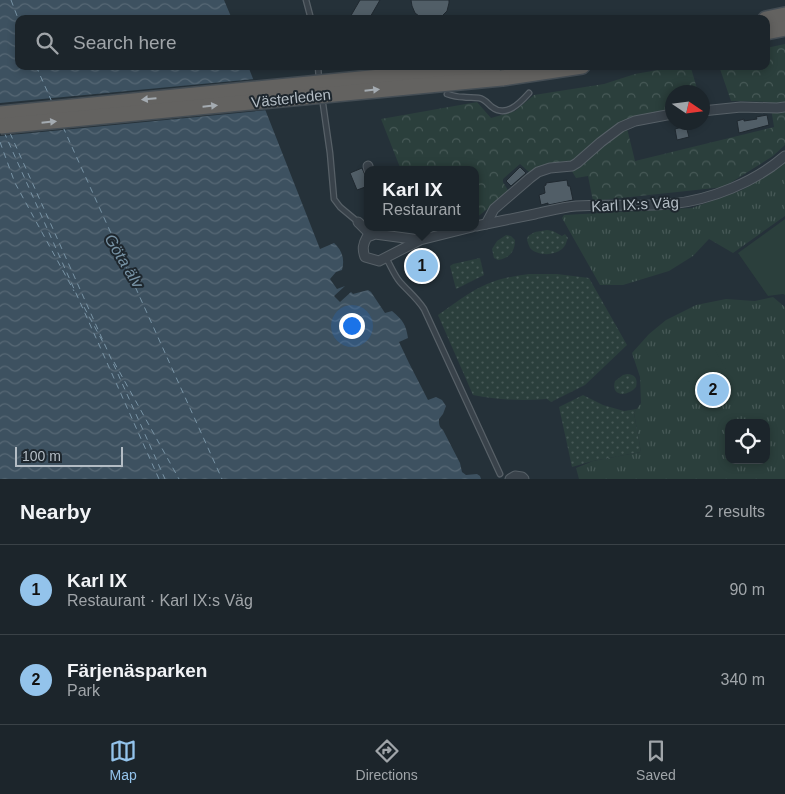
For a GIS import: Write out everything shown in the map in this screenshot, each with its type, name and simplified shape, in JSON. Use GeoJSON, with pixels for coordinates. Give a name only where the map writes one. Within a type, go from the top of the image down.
{"type":"FeatureCollection","features":[{"type":"Feature","properties":{"kind":"highway"},"geometry":{"type":"LineString","coordinates":[[770,18],[785,15]]}},
{"type":"Feature","properties":{"kind":"highway"},"geometry":{"type":"LineString","coordinates":[[770,31],[785,28]]}},
{"type":"Feature","properties":{"kind":"highway","name":"Västerleden"},"geometry":{"type":"LineString","coordinates":[[0,114],[526,70]]}},
{"type":"Feature","properties":{"kind":"highway","name":"Västerleden"},"geometry":{"type":"LineString","coordinates":[[0,126],[498,72]]}},
{"type":"Feature","properties":{"kind":"street"},"geometry":{"type":"LineString","coordinates":[[710,110],[741,107],[777,108],[785,106]]}},
{"type":"Feature","properties":{"kind":"street"},"geometry":{"type":"LineString","coordinates":[[486,224],[494,209],[538,172],[550,168],[572,166],[621,127],[635,121],[665,115]]}},
{"type":"Feature","properties":{"kind":"street","name":"Karl IX:s Väg"},"geometry":{"type":"LineString","coordinates":[[479,225],[576,206],[673,204],[699,200],[730,190],[785,156]]}},
{"type":"Feature","properties":{"kind":"street"},"geometry":{"type":"LineString","coordinates":[[358,222],[364,228]]}},
{"type":"Feature","properties":{"kind":"street"},"geometry":{"type":"LineString","coordinates":[[367,231],[371,235]]}},
{"type":"Feature","properties":{"kind":"street"},"geometry":{"type":"LineString","coordinates":[[422,240],[375,234],[368,236],[362,250],[365,257],[379,261],[422,240],[457,231]]}},
{"type":"Feature","properties":{"kind":"street"},"geometry":{"type":"LineString","coordinates":[[510,479],[515,476],[524,479]]}},
{"type":"Feature","properties":{"kind":"lane"},"geometry":{"type":"LineString","coordinates":[[306,0],[310,15]]}},
{"type":"Feature","properties":{"kind":"lane"},"geometry":{"type":"LineString","coordinates":[[319,70],[334,199],[340,207],[358,222]]}},
{"type":"Feature","properties":{"kind":"lane"},"geometry":{"type":"LineString","coordinates":[[447,94],[462,98],[482,98],[494,109],[503,111],[514,107],[529,93]]}},
{"type":"Feature","properties":{"kind":"lane"},"geometry":{"type":"LineString","coordinates":[[420,231],[422,240]]}},
{"type":"Feature","properties":{"kind":"lane"},"geometry":{"type":"LineString","coordinates":[[386,258],[400,283],[415,297],[424,309],[500,474]]}},
{"type":"Feature","properties":{"kind":"green space"},"geometry":{"type":"Polygon","coordinates":[[[785,44],[785,145],[773,156],[724,187],[593,201],[588,176],[576,178],[567,163],[529,172],[520,164],[503,179],[509,192],[479,216],[479,166],[399,166],[381,119],[477,102],[491,118],[515,111],[534,95],[604,84],[635,74],[658,70],[692,70],[696,85],[665,85],[665,113],[625,120],[635,161],[774,127],[770,102],[731,101],[720,70],[770,70],[770,47],[785,44]]]}},
{"type":"Feature","properties":{"kind":"green space"},"geometry":{"type":"Polygon","coordinates":[[[785,162],[785,216],[733,253],[709,239],[693,256],[669,271],[623,285],[600,285],[562,218],[564,215],[692,208],[742,190],[785,162]]]}},
{"type":"Feature","properties":{"kind":"green space"},"geometry":{"type":"Polygon","coordinates":[[[785,219],[785,295],[768,296],[738,253],[785,219]]]}},
{"type":"Feature","properties":{"kind":"green space"},"geometry":{"type":"Polygon","coordinates":[[[547,230],[562,236],[565,234],[568,238],[564,247],[550,254],[541,254],[533,251],[527,240],[528,236],[535,232],[547,230]]]}},
{"type":"Feature","properties":{"kind":"green space"},"geometry":{"type":"Polygon","coordinates":[[[506,235],[511,236],[515,240],[514,248],[508,256],[498,260],[494,258],[492,249],[497,241],[506,235]]]}},
{"type":"Feature","properties":{"kind":"green space"},"geometry":{"type":"Polygon","coordinates":[[[480,258],[484,275],[456,289],[450,266],[480,258]]]}},
{"type":"Feature","properties":{"kind":"green space"},"geometry":{"type":"Polygon","coordinates":[[[529,274],[557,274],[589,278],[627,345],[585,385],[551,402],[547,399],[510,400],[473,395],[438,315],[468,294],[487,284],[529,274]]]}},
{"type":"Feature","properties":{"kind":"green space"},"geometry":{"type":"Polygon","coordinates":[[[773,297],[785,307],[785,479],[579,479],[576,468],[593,461],[641,452],[634,413],[641,403],[640,377],[632,353],[649,334],[666,320],[696,305],[726,299],[755,301],[773,297]]]}},
{"type":"Feature","properties":{"kind":"green space"},"geometry":{"type":"Polygon","coordinates":[[[715,350],[729,375],[740,385],[721,405],[685,379],[715,350]]]}},
{"type":"Feature","properties":{"kind":"green space"},"geometry":{"type":"Polygon","coordinates":[[[627,374],[635,377],[636,387],[629,393],[617,393],[614,386],[615,381],[627,374]]]}},
{"type":"Feature","properties":{"kind":"green space"},"geometry":{"type":"Polygon","coordinates":[[[583,395],[603,405],[624,411],[637,409],[634,413],[641,452],[572,467],[559,407],[583,395]]]}},
{"type":"Feature","properties":{"kind":"water","name":"Göta älv"},"geometry":{"type":"Polygon","coordinates":[[[0,0],[224,0],[230,15],[15,15],[15,70],[250,70],[320,249],[334,243],[342,255],[342,270],[336,272],[330,279],[337,289],[345,286],[334,296],[340,302],[351,292],[353,294],[368,290],[385,313],[392,311],[401,320],[405,326],[408,338],[399,342],[428,400],[436,397],[442,400],[446,406],[439,419],[439,425],[460,463],[462,472],[466,475],[477,474],[481,479],[0,479],[0,0]]]}},
{"type":"Feature","properties":{"kind":"pier"},"geometry":{"type":"Polygon","coordinates":[[[255,79],[268,110],[0,136],[0,103],[255,79]]]}},
{"type":"Feature","properties":{"kind":"building"},"geometry":{"type":"Polygon","coordinates":[[[360,0],[380,0],[371,15],[351,15],[360,0]]]}},
{"type":"Feature","properties":{"kind":"building"},"geometry":{"type":"Polygon","coordinates":[[[411,0],[449,0],[447,11],[443,15],[418,15],[412,6],[411,0]]]}},
{"type":"Feature","properties":{"kind":"building"},"geometry":{"type":"Polygon","coordinates":[[[767,115],[769,125],[739,133],[737,121],[757,119],[756,117],[767,115]]]}},
{"type":"Feature","properties":{"kind":"building"},"geometry":{"type":"Polygon","coordinates":[[[675,130],[687,130],[689,137],[677,140],[675,130]]]}},
{"type":"Feature","properties":{"kind":"building"},"geometry":{"type":"Polygon","coordinates":[[[520,167],[526,173],[511,186],[506,181],[520,167]]]}},
{"type":"Feature","properties":{"kind":"building"},"geometry":{"type":"Polygon","coordinates":[[[362,168],[364,173],[364,187],[357,190],[350,173],[362,168]]]}},
{"type":"Feature","properties":{"kind":"building"},"geometry":{"type":"Polygon","coordinates":[[[567,180],[573,200],[541,205],[539,195],[545,193],[544,186],[546,183],[567,180]]]}},
{"type":"Feature","properties":{"kind":"building"},"geometry":{"type":"Polygon","coordinates":[[[421,255],[434,269],[424,278],[415,268],[410,273],[406,269],[421,255]]]}},
{"type":"Feature","properties":{"kind":"ferry route"},"geometry":{"type":"LineString","coordinates":[[11,0],[17,15]]}},
{"type":"Feature","properties":{"kind":"ferry route"},"geometry":{"type":"LineString","coordinates":[[38,70],[52,102]]}},
{"type":"Feature","properties":{"kind":"ferry route"},"geometry":{"type":"LineString","coordinates":[[63,127],[222,479]]}},
{"type":"Feature","properties":{"kind":"ferry route"},"geometry":{"type":"LineString","coordinates":[[4,132],[159,479]]}},
{"type":"Feature","properties":{"kind":"ferry route"},"geometry":{"type":"LineString","coordinates":[[10,133],[165,479]]}},
{"type":"Feature","properties":{"kind":"ferry route"},"geometry":{"type":"LineString","coordinates":[[0,142],[15,183],[74,291]]}},
{"type":"Feature","properties":{"kind":"ferry route"},"geometry":{"type":"LineString","coordinates":[[84,307],[105,346]]}},
{"type":"Feature","properties":{"kind":"ferry route"},"geometry":{"type":"LineString","coordinates":[[114,362],[179,479]]}},
{"type":"Feature","properties":{"kind":"place","name":"Karl IX"},"geometry":{"type":"Point","coordinates":[422,266]}},
{"type":"Feature","properties":{"kind":"place","name":"Färjenäsparken"},"geometry":{"type":"Point","coordinates":[713,390]}}]}
